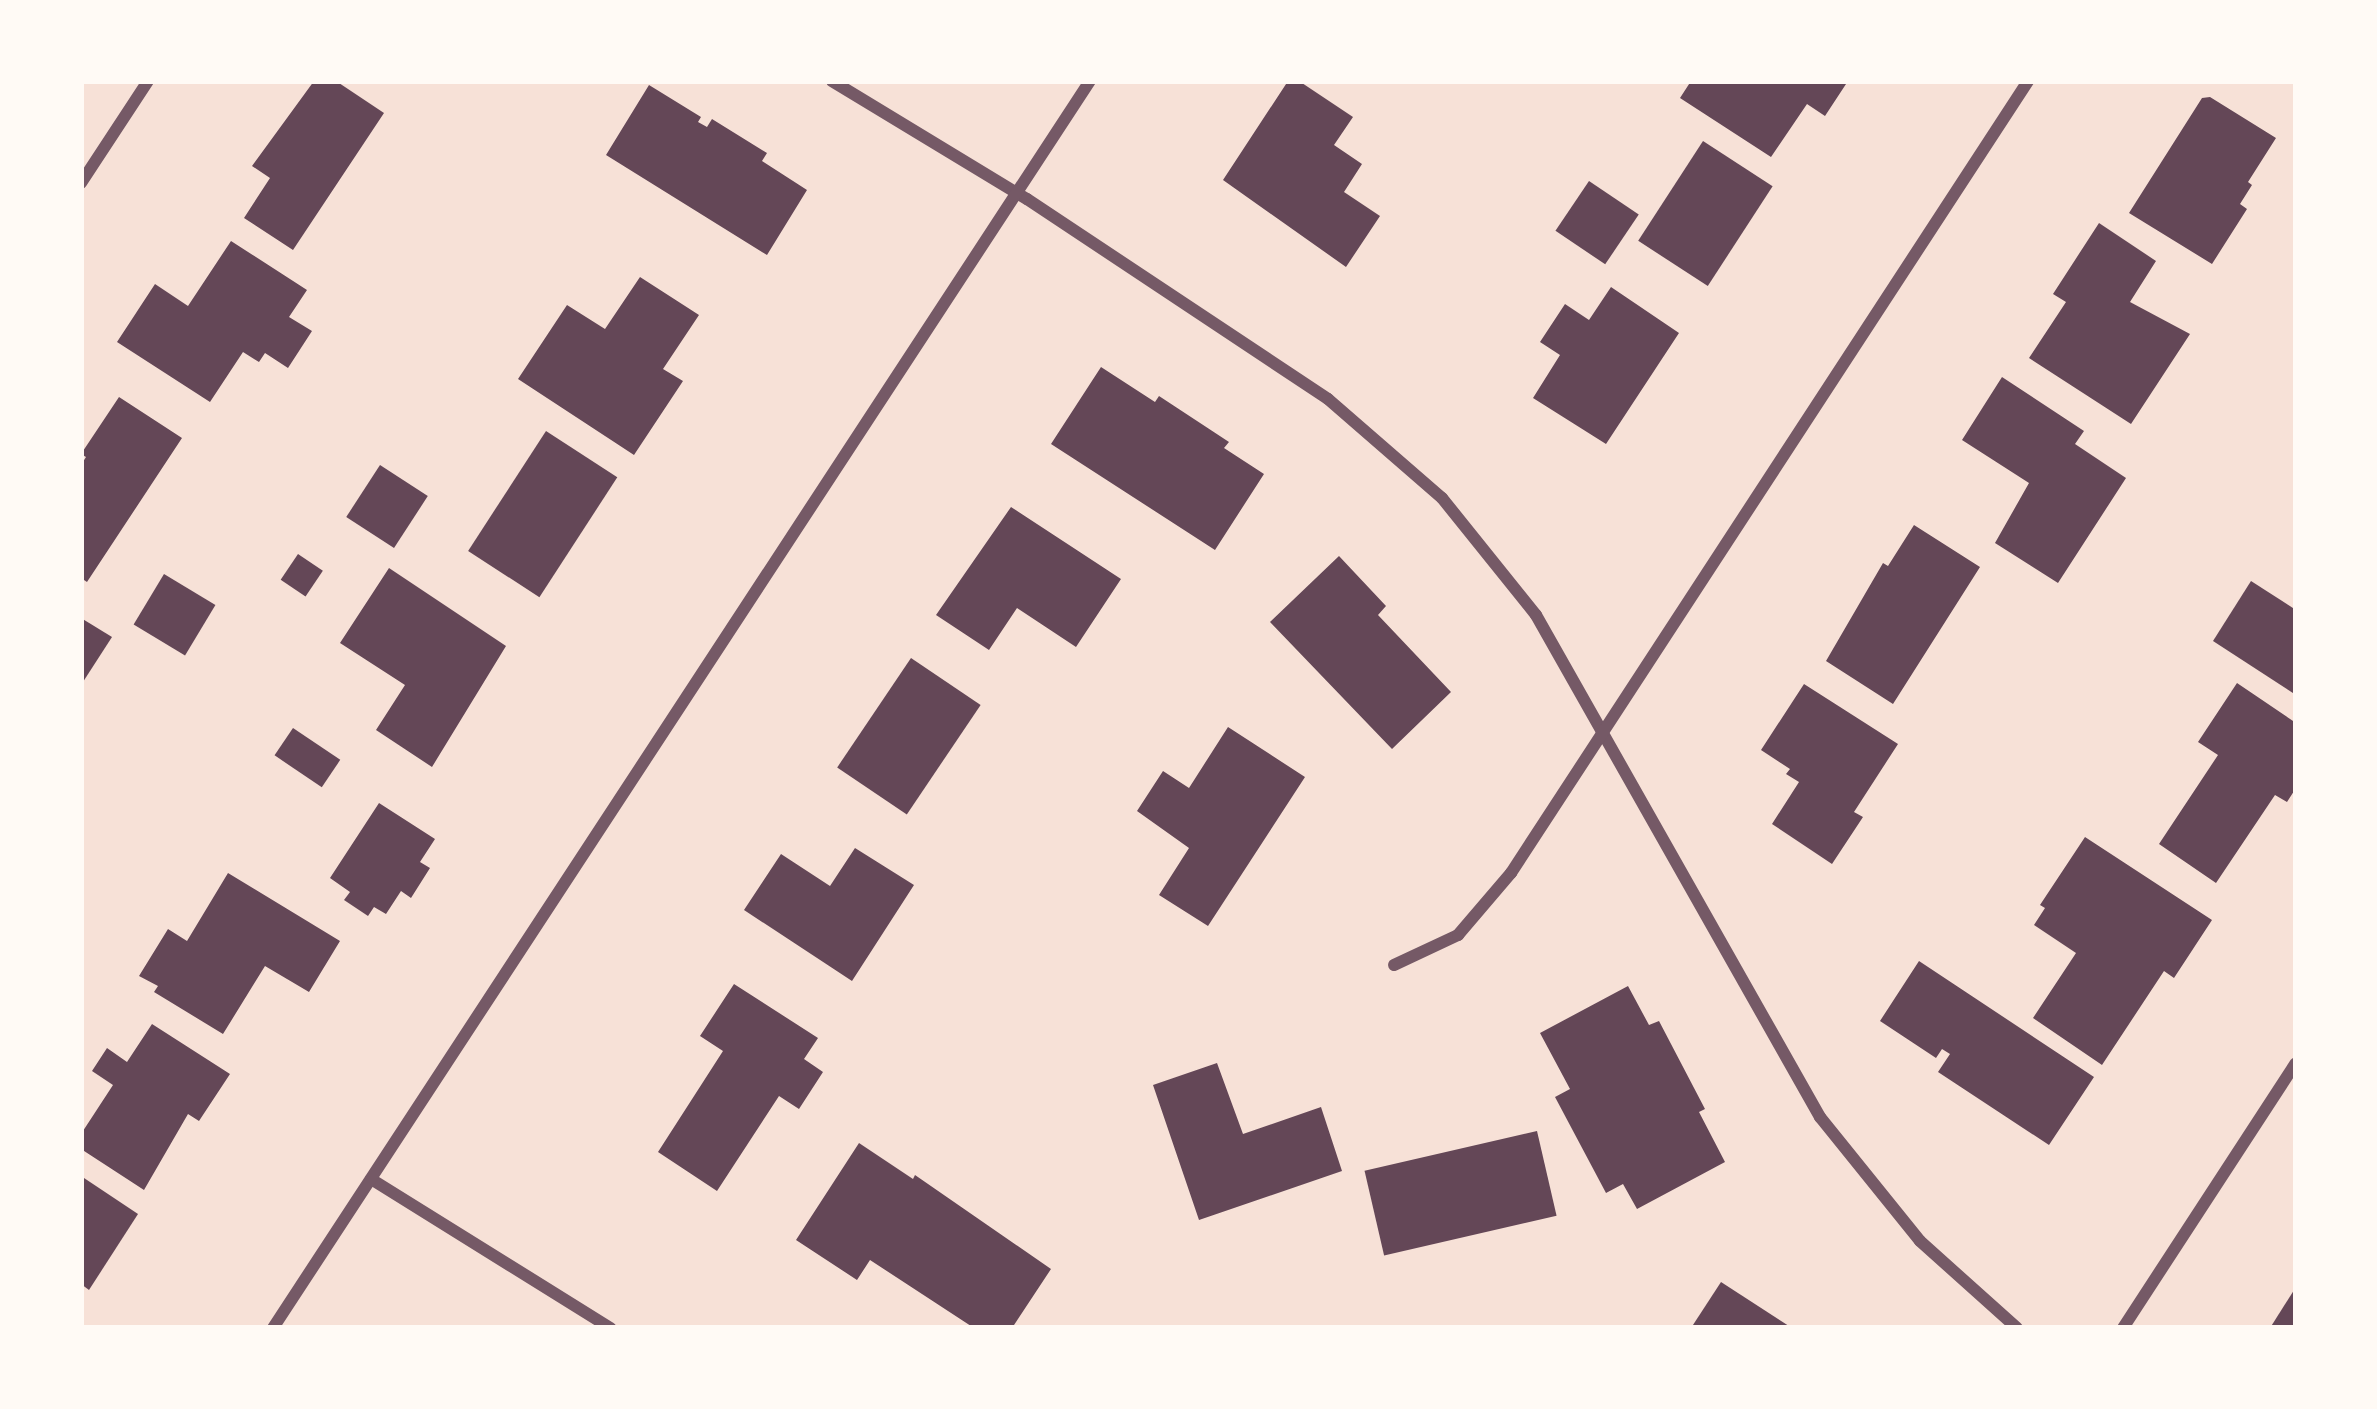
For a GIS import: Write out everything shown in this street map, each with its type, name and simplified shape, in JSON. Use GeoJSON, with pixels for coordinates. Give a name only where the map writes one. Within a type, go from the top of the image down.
{"type":"FeatureCollection","features":[{"type":"Feature","properties":{"kind":"street"},"geometry":{"type":"LineString","coordinates":[[81,183],[148,81]]}},
{"type":"Feature","properties":{"kind":"street"},"geometry":{"type":"LineString","coordinates":[[832,81],[1027,200],[1328,399],[1387,446],[1492,554],[1536,615],[1604,731],[1820,1117],[1920,1241],[2017,1328]]}},
{"type":"Feature","properties":{"kind":"street"},"geometry":{"type":"LineString","coordinates":[[273,1328],[1090,81]]}},
{"type":"Feature","properties":{"kind":"street"},"geometry":{"type":"LineString","coordinates":[[1394,965],[1458,935],[1511,872],[2028,81]]}},
{"type":"Feature","properties":{"kind":"street"},"geometry":{"type":"LineString","coordinates":[[2123,1328],[2296,1063]]}},
{"type":"Feature","properties":{"kind":"street"},"geometry":{"type":"LineString","coordinates":[[371,1179],[610,1328]]}},
{"type":"Feature","properties":{"kind":"building"},"geometry":{"type":"Polygon","coordinates":[[[314,81],[336,81],[384,113],[293,250],[244,218],[270,178],[252,166],[314,81]]]}},
{"type":"Feature","properties":{"kind":"building"},"geometry":{"type":"Polygon","coordinates":[[[1288,81],[1299,81],[1353,117],[1334,145],[1362,164],[1344,192],[1380,216],[1346,267],[1223,180],[1288,81]]]}},
{"type":"Feature","properties":{"kind":"building"},"geometry":{"type":"Polygon","coordinates":[[[1691,81],[1848,81],[1825,116],[1807,104],[1771,157],[1680,98],[1691,81]]]}},
{"type":"Feature","properties":{"kind":"building"},"geometry":{"type":"Polygon","coordinates":[[[649,85],[701,117],[698,122],[707,127],[712,119],[767,153],[762,161],[807,190],[767,255],[606,155],[649,85]]]}},
{"type":"Feature","properties":{"kind":"building"},"geometry":{"type":"Polygon","coordinates":[[[2210,97],[2276,138],[2248,182],[2252,185],[2240,204],[2247,209],[2212,264],[2129,213],[2202,98],[2210,97]]]}},
{"type":"Feature","properties":{"kind":"building"},"geometry":{"type":"Polygon","coordinates":[[[1703,141],[1773,186],[1708,286],[1638,241],[1703,141]]]}},
{"type":"Feature","properties":{"kind":"building"},"geometry":{"type":"Polygon","coordinates":[[[1589,181],[1639,215],[1605,264],[1555,231],[1589,181]]]}},
{"type":"Feature","properties":{"kind":"building"},"geometry":{"type":"Polygon","coordinates":[[[2099,223],[2156,261],[2130,302],[2190,334],[2131,424],[2029,358],[2066,302],[2053,294],[2099,223]]]}},
{"type":"Feature","properties":{"kind":"building"},"geometry":{"type":"Polygon","coordinates":[[[231,241],[307,290],[289,317],[312,331],[288,368],[265,353],[259,362],[243,352],[210,402],[117,342],[155,284],[188,306],[231,241]]]}},
{"type":"Feature","properties":{"kind":"building"},"geometry":{"type":"Polygon","coordinates":[[[640,277],[699,315],[663,369],[683,381],[634,455],[518,379],[567,305],[605,329],[640,277]]]}},
{"type":"Feature","properties":{"kind":"building"},"geometry":{"type":"Polygon","coordinates":[[[1611,287],[1679,333],[1606,444],[1533,398],[1560,355],[1540,342],[1565,304],[1589,320],[1611,287]]]}},
{"type":"Feature","properties":{"kind":"building"},"geometry":{"type":"Polygon","coordinates":[[[1101,367],[1155,402],[1159,396],[1229,442],[1224,448],[1264,474],[1215,550],[1051,444],[1101,367]]]}},
{"type":"Feature","properties":{"kind":"building"},"geometry":{"type":"Polygon","coordinates":[[[2002,377],[2084,431],[2075,444],[2126,478],[2058,583],[1995,543],[2029,483],[1962,440],[2002,377]]]}},
{"type":"Feature","properties":{"kind":"building"},"geometry":{"type":"Polygon","coordinates":[[[119,397],[182,438],[87,582],[81,578],[81,465],[86,457],[81,454],[119,397]]]}},
{"type":"Feature","properties":{"kind":"building"},"geometry":{"type":"Polygon","coordinates":[[[546,431],[617,477],[539,597],[468,551],[546,431]]]}},
{"type":"Feature","properties":{"kind":"building"},"geometry":{"type":"Polygon","coordinates":[[[380,465],[428,496],[394,548],[346,517],[380,465]]]}},
{"type":"Feature","properties":{"kind":"building"},"geometry":{"type":"Polygon","coordinates":[[[1011,507],[1121,579],[1076,647],[1017,608],[989,650],[936,615],[1011,507]]]}},
{"type":"Feature","properties":{"kind":"building"},"geometry":{"type":"Polygon","coordinates":[[[1914,525],[1980,567],[1893,704],[1826,661],[1883,563],[1888,566],[1914,525]]]}},
{"type":"Feature","properties":{"kind":"building"},"geometry":{"type":"Polygon","coordinates":[[[298,554],[323,571],[306,596],[281,580],[298,554]]]}},
{"type":"Feature","properties":{"kind":"building"},"geometry":{"type":"Polygon","coordinates":[[[1339,556],[1386,606],[1378,615],[1451,692],[1392,749],[1270,622],[1339,556]]]}},
{"type":"Feature","properties":{"kind":"building"},"geometry":{"type":"Polygon","coordinates":[[[389,568],[506,646],[432,767],[376,730],[405,685],[340,643],[389,568]]]}},
{"type":"Feature","properties":{"kind":"building"},"geometry":{"type":"Polygon","coordinates":[[[164,574],[215,605],[185,655],[134,625],[164,574]]]}},
{"type":"Feature","properties":{"kind":"building"},"geometry":{"type":"Polygon","coordinates":[[[2251,581],[2296,610],[2296,695],[2213,641],[2251,581]]]}},
{"type":"Feature","properties":{"kind":"building"},"geometry":{"type":"Polygon","coordinates":[[[81,618],[112,637],[81,685],[81,618]]]}},
{"type":"Feature","properties":{"kind":"building"},"geometry":{"type":"Polygon","coordinates":[[[911,658],[981,705],[907,814],[837,767],[911,658]]]}},
{"type":"Feature","properties":{"kind":"building"},"geometry":{"type":"Polygon","coordinates":[[[2237,683],[2296,723],[2296,788],[2287,802],[2275,795],[2216,883],[2159,844],[2218,755],[2198,742],[2237,683]]]}},
{"type":"Feature","properties":{"kind":"building"},"geometry":{"type":"Polygon","coordinates":[[[1804,684],[1898,744],[1854,812],[1863,817],[1832,864],[1772,824],[1799,782],[1786,774],[1790,769],[1761,750],[1804,684]]]}},
{"type":"Feature","properties":{"kind":"building"},"geometry":{"type":"Polygon","coordinates":[[[1228,727],[1305,777],[1208,926],[1159,895],[1189,848],[1137,811],[1163,771],[1189,788],[1228,727]]]}},
{"type":"Feature","properties":{"kind":"building"},"geometry":{"type":"Polygon","coordinates":[[[293,728],[340,760],[322,787],[275,755],[293,728]]]}},
{"type":"Feature","properties":{"kind":"building"},"geometry":{"type":"Polygon","coordinates":[[[379,803],[435,839],[420,862],[430,868],[411,898],[401,891],[386,914],[374,907],[368,916],[344,900],[350,892],[330,878],[379,803]]]}},
{"type":"Feature","properties":{"kind":"building"},"geometry":{"type":"Polygon","coordinates":[[[2085,837],[2212,920],[2174,978],[2164,971],[2102,1065],[2033,1018],[2076,953],[2034,925],[2045,908],[2040,905],[2085,837]]]}},
{"type":"Feature","properties":{"kind":"building"},"geometry":{"type":"Polygon","coordinates":[[[855,848],[914,885],[852,981],[744,910],[781,854],[830,886],[855,848]]]}},
{"type":"Feature","properties":{"kind":"building"},"geometry":{"type":"Polygon","coordinates":[[[228,873],[340,941],[309,992],[265,966],[223,1034],[154,992],[158,986],[139,976],[168,929],[187,941],[228,873]]]}},
{"type":"Feature","properties":{"kind":"building"},"geometry":{"type":"Polygon","coordinates":[[[1919,961],[2094,1077],[2049,1145],[1938,1072],[1950,1054],[1942,1049],[1936,1058],[1880,1021],[1919,961]]]}},
{"type":"Feature","properties":{"kind":"building"},"geometry":{"type":"Polygon","coordinates":[[[734,984],[818,1038],[804,1059],[823,1072],[799,1109],[779,1096],[717,1191],[658,1152],[723,1051],[700,1036],[734,984]]]}},
{"type":"Feature","properties":{"kind":"building"},"geometry":{"type":"Polygon","coordinates":[[[1628,986],[1649,1025],[1659,1021],[1705,1109],[1699,1112],[1725,1162],[1637,1209],[1623,1184],[1606,1193],[1555,1097],[1570,1089],[1540,1033],[1628,986]]]}},
{"type":"Feature","properties":{"kind":"building"},"geometry":{"type":"Polygon","coordinates":[[[152,1024],[230,1074],[199,1121],[188,1114],[144,1190],[81,1149],[81,1134],[113,1085],[92,1071],[107,1048],[127,1062],[152,1024]]]}},
{"type":"Feature","properties":{"kind":"building"},"geometry":{"type":"Polygon","coordinates":[[[1217,1063],[1243,1134],[1321,1107],[1342,1171],[1199,1220],[1153,1085],[1217,1063]]]}},
{"type":"Feature","properties":{"kind":"building"},"geometry":{"type":"Polygon","coordinates":[[[1537,1131],[1557,1216],[1384,1256],[1365,1171],[1537,1131]]]}},
{"type":"Feature","properties":{"kind":"building"},"geometry":{"type":"Polygon","coordinates":[[[859,1143],[913,1179],[915,1175],[1051,1269],[1012,1328],[974,1328],[870,1260],[857,1280],[796,1240],[859,1143]]]}},
{"type":"Feature","properties":{"kind":"building"},"geometry":{"type":"Polygon","coordinates":[[[81,1176],[138,1214],[89,1290],[81,1284],[81,1176]]]}},
{"type":"Feature","properties":{"kind":"building"},"geometry":{"type":"Polygon","coordinates":[[[1721,1282],[1792,1328],[1691,1328],[1721,1282]]]}},
{"type":"Feature","properties":{"kind":"building"},"geometry":{"type":"Polygon","coordinates":[[[2296,1287],[2296,1328],[2270,1328],[2296,1287]]]}}]}
